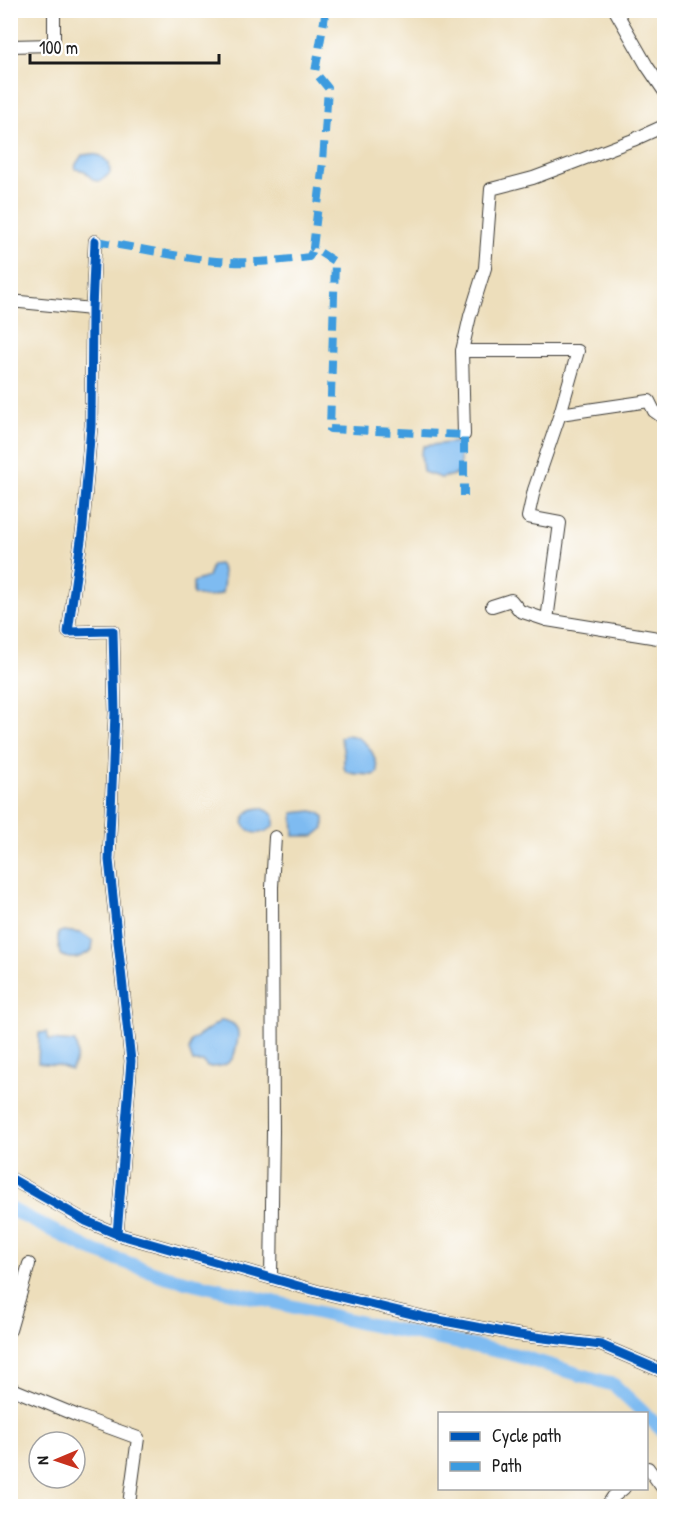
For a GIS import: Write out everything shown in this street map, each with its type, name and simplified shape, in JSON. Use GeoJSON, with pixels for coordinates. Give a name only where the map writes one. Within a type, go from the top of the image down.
{"type":"FeatureCollection","features":[{"type":"Feature","properties":{"kind":"street"},"geometry":{"type":"LineString","coordinates":[[10,46],[54,45],[54,10]]}},
{"type":"Feature","properties":{"kind":"street"},"geometry":{"type":"LineString","coordinates":[[615,10],[664,91]]}},
{"type":"Feature","properties":{"kind":"street"},"geometry":{"type":"LineString","coordinates":[[464,435],[462,351],[485,268],[491,189],[533,178],[664,126]]}},
{"type":"Feature","properties":{"kind":"street"},"geometry":{"type":"LineString","coordinates":[[95,242],[91,426],[83,526],[68,632],[113,631],[115,713],[109,860],[130,1061],[117,1234]]}},
{"type":"Feature","properties":{"kind":"street"},"geometry":{"type":"LineString","coordinates":[[10,301],[92,309]]}},
{"type":"Feature","properties":{"kind":"street"},"geometry":{"type":"LineString","coordinates":[[462,351],[578,351],[560,414],[534,490],[528,517],[560,523],[547,620]]}},
{"type":"Feature","properties":{"kind":"street"},"geometry":{"type":"LineString","coordinates":[[560,414],[649,401],[654,411],[664,417]]}},
{"type":"Feature","properties":{"kind":"street"},"geometry":{"type":"LineString","coordinates":[[492,606],[511,600],[520,611],[547,620],[664,639]]}},
{"type":"Feature","properties":{"kind":"street"},"geometry":{"type":"LineString","coordinates":[[271,1278],[272,888],[275,837]]}},
{"type":"Feature","properties":{"kind":"street"},"geometry":{"type":"LineString","coordinates":[[10,1178],[86,1221],[117,1234],[316,1291],[428,1318],[519,1335],[601,1345],[664,1372]]}},
{"type":"Feature","properties":{"kind":"street"},"geometry":{"type":"LineString","coordinates":[[10,1330],[29,1264]]}},
{"type":"Feature","properties":{"kind":"street"},"geometry":{"type":"LineString","coordinates":[[10,1388],[138,1438],[129,1506]]}},
{"type":"Feature","properties":{"kind":"street"},"geometry":{"type":"LineString","coordinates":[[648,1468],[664,1490]]}},
{"type":"Feature","properties":{"kind":"street"},"geometry":{"type":"LineString","coordinates":[[607,1506],[622,1490]]}},
{"type":"Feature","properties":{"kind":"water"},"geometry":{"type":"Polygon","coordinates":[[[82,155],[101,156],[109,163],[110,173],[100,181],[94,180],[85,171],[75,169],[82,155]]]}},
{"type":"Feature","properties":{"kind":"water"},"geometry":{"type":"Polygon","coordinates":[[[456,442],[460,458],[457,474],[441,478],[423,472],[421,453],[424,446],[456,442]]]}},
{"type":"Feature","properties":{"kind":"water"},"geometry":{"type":"Polygon","coordinates":[[[219,564],[224,574],[222,593],[208,597],[193,594],[193,582],[208,577],[212,565],[219,564]]]}},
{"type":"Feature","properties":{"kind":"water"},"geometry":{"type":"Polygon","coordinates":[[[344,735],[358,738],[368,746],[375,758],[378,772],[374,775],[346,771],[340,738],[344,735]]]}},
{"type":"Feature","properties":{"kind":"water"},"geometry":{"type":"Polygon","coordinates":[[[261,808],[274,816],[274,826],[261,833],[249,831],[243,823],[244,819],[251,810],[261,808]]]}},
{"type":"Feature","properties":{"kind":"water"},"geometry":{"type":"Polygon","coordinates":[[[312,811],[320,813],[324,818],[324,828],[314,836],[294,836],[293,813],[312,811]]]}},
{"type":"Feature","properties":{"kind":"water"},"geometry":{"type":"Polygon","coordinates":[[[63,931],[81,933],[93,941],[92,950],[77,958],[60,955],[58,933],[63,931]]]}},
{"type":"Feature","properties":{"kind":"water"},"geometry":{"type":"Polygon","coordinates":[[[222,1020],[232,1023],[237,1029],[235,1054],[228,1063],[216,1067],[207,1067],[203,1062],[193,1062],[189,1051],[191,1041],[222,1020]]]}},
{"type":"Feature","properties":{"kind":"water"},"geometry":{"type":"Polygon","coordinates":[[[47,1032],[49,1040],[75,1042],[77,1056],[71,1070],[38,1063],[39,1033],[47,1032]]]}},
{"type":"Feature","properties":{"kind":"waterway"},"geometry":{"type":"LineString","coordinates":[[10,1209],[89,1249],[164,1276],[362,1323],[512,1354],[614,1385],[643,1412]]}},
{"type":"Feature","properties":{"kind":"waterway"},"geometry":{"type":"LineString","coordinates":[[648,1417],[664,1432]]}},
{"type":"Feature","properties":{"kind":"marked path"},"geometry":{"type":"LineString","coordinates":[[326,10],[315,72],[328,88],[323,162],[313,248],[335,262],[330,429],[464,435],[464,496]]}},
{"type":"Feature","properties":{"kind":"marked path"},"geometry":{"type":"LineString","coordinates":[[95,241],[228,262],[263,262],[309,257],[313,248]]}},
{"type":"Feature","properties":{"kind":"cycle path"},"geometry":{"type":"LineString","coordinates":[[95,241],[91,426],[83,526],[68,632],[113,631],[115,713],[109,860],[131,1061],[117,1234]]}},
{"type":"Feature","properties":{"kind":"cycle path"},"geometry":{"type":"LineString","coordinates":[[10,1178],[86,1221],[117,1234],[316,1291],[428,1318],[519,1335],[601,1345],[664,1372]]}}]}
